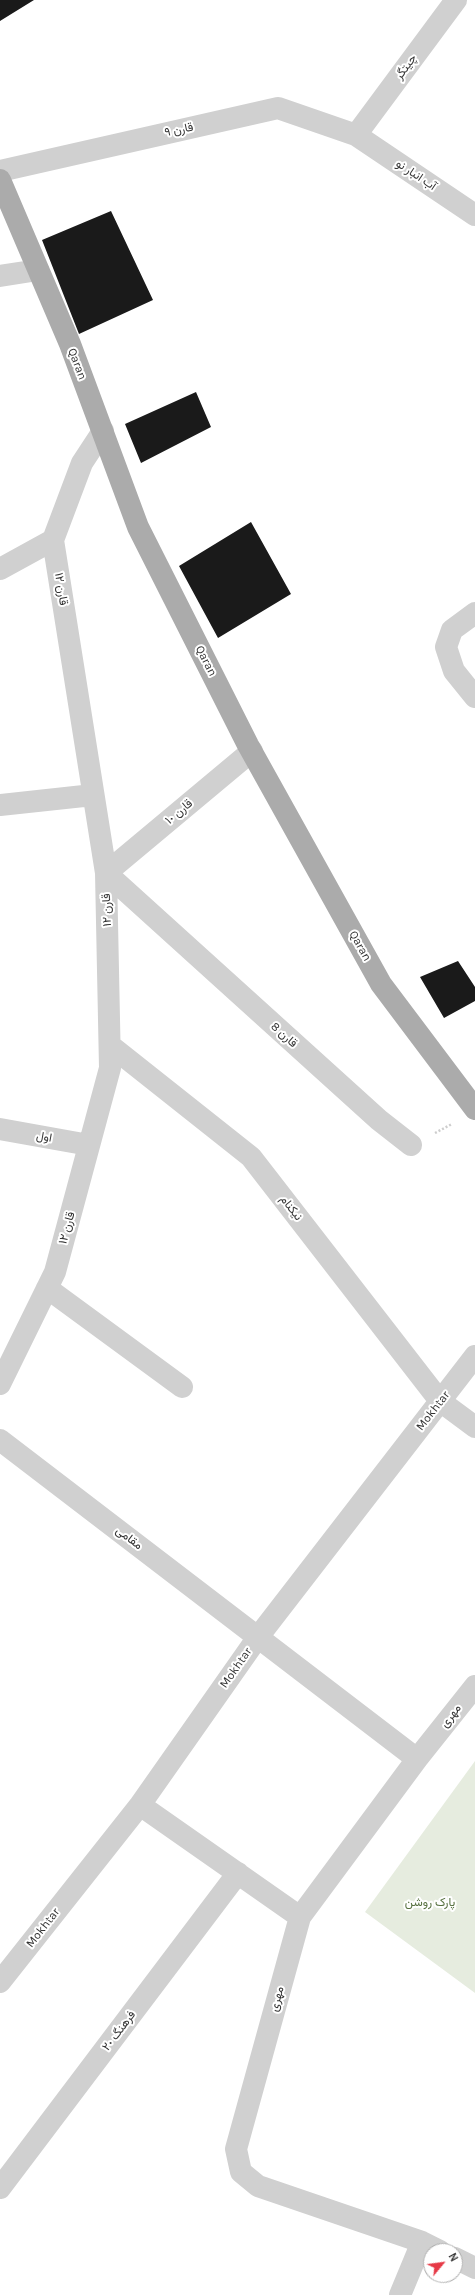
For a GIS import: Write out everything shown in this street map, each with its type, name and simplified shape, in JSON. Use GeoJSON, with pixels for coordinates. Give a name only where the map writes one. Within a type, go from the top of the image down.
{"type":"FeatureCollection","features":[{"type":"Feature","properties":{"kind":"main road","name":"Qaran"},"geometry":{"type":"LineString","coordinates":[[0,180],[70,344],[138,527],[252,751],[380,984],[475,1109]]}},
{"type":"Feature","properties":{"kind":"street","name":"چیتگر"},"geometry":{"type":"LineString","coordinates":[[356,135],[456,0]]}},
{"type":"Feature","properties":{"kind":"street","name":"قارن ٩"},"geometry":{"type":"LineString","coordinates":[[0,171],[278,108],[356,135]]}},
{"type":"Feature","properties":{"kind":"street","name":"آب انبار نو"},"geometry":{"type":"LineString","coordinates":[[356,135],[475,215]]}},
{"type":"Feature","properties":{"kind":"street"},"geometry":{"type":"LineString","coordinates":[[0,276],[38,270]]}},
{"type":"Feature","properties":{"kind":"street","name":"قارن ۱۲"},"geometry":{"type":"LineString","coordinates":[[1,1382],[55,1272],[110,1068],[111,1046],[106,873],[92,795],[53,540],[82,463],[103,431]]}},
{"type":"Feature","properties":{"kind":"street"},"geometry":{"type":"LineString","coordinates":[[0,569],[53,540]]}},
{"type":"Feature","properties":{"kind":"street"},"geometry":{"type":"LineString","coordinates":[[475,613],[452,630],[446,647],[454,671],[475,697]]}},
{"type":"Feature","properties":{"kind":"street","name":"قارن ١٠"},"geometry":{"type":"LineString","coordinates":[[106,873],[252,751]]}},
{"type":"Feature","properties":{"kind":"street"},"geometry":{"type":"LineString","coordinates":[[0,805],[92,795]]}},
{"type":"Feature","properties":{"kind":"street","name":"قارن 8"},"geometry":{"type":"LineString","coordinates":[[106,873],[379,1120],[411,1146]]}},
{"type":"Feature","properties":{"kind":"street","name":"نیکنام"},"geometry":{"type":"LineString","coordinates":[[111,1046],[251,1157],[440,1401],[475,1427]]}},
{"type":"Feature","properties":{"kind":"street","name":"اول"},"geometry":{"type":"LineString","coordinates":[[0,1129],[89,1145]]}},
{"type":"Feature","properties":{"kind":"street"},"geometry":{"type":"LineString","coordinates":[[47,1288],[182,1387]]}},
{"type":"Feature","properties":{"kind":"street","name":"Mokhtar"},"geometry":{"type":"LineString","coordinates":[[0,1982],[140,1805],[258,1637],[475,1356]]}},
{"type":"Feature","properties":{"kind":"street","name":"مقامی"},"geometry":{"type":"LineString","coordinates":[[0,1440],[417,1759]]}},
{"type":"Feature","properties":{"kind":"street","name":"مهری"},"geometry":{"type":"LineString","coordinates":[[423,2244],[258,2186],[241,2172],[236,2149],[300,1917],[417,1759],[475,1686]]}},
{"type":"Feature","properties":{"kind":"street"},"geometry":{"type":"LineString","coordinates":[[140,1805],[300,1917]]}},
{"type":"Feature","properties":{"kind":"street","name":"فرهنگ ٢٠"},"geometry":{"type":"LineString","coordinates":[[0,2188],[238,1873]]}},
{"type":"Feature","properties":{"kind":"street"},"geometry":{"type":"LineString","coordinates":[[400,2295],[423,2259]]}},
{"type":"Feature","properties":{"kind":"street"},"geometry":{"type":"LineString","coordinates":[[463,2262],[475,2268]]}},
{"type":"Feature","properties":{"kind":"path"},"geometry":{"type":"LineString","coordinates":[[411,1146],[456,1122]]}},
{"type":"Feature","properties":{"kind":"green space","name":"پارک روشن"},"geometry":{"type":"Polygon","coordinates":[[[475,1761],[475,1993],[365,1912],[475,1761]]]}},
{"type":"Feature","properties":{"kind":"building"},"geometry":{"type":"Polygon","coordinates":[[[0,0],[34,0],[0,21],[0,0]]]}},
{"type":"Feature","properties":{"kind":"building"},"geometry":{"type":"Polygon","coordinates":[[[111,211],[153,300],[79,334],[42,240],[111,211]]]}},
{"type":"Feature","properties":{"kind":"building"},"geometry":{"type":"Polygon","coordinates":[[[196,392],[211,427],[141,463],[125,424],[196,392]]]}},
{"type":"Feature","properties":{"kind":"building"},"geometry":{"type":"Polygon","coordinates":[[[251,522],[291,594],[218,638],[179,566],[251,522]]]}},
{"type":"Feature","properties":{"kind":"building"},"geometry":{"type":"Polygon","coordinates":[[[458,961],[475,987],[475,1001],[444,1018],[420,977],[458,961]]]}}]}
